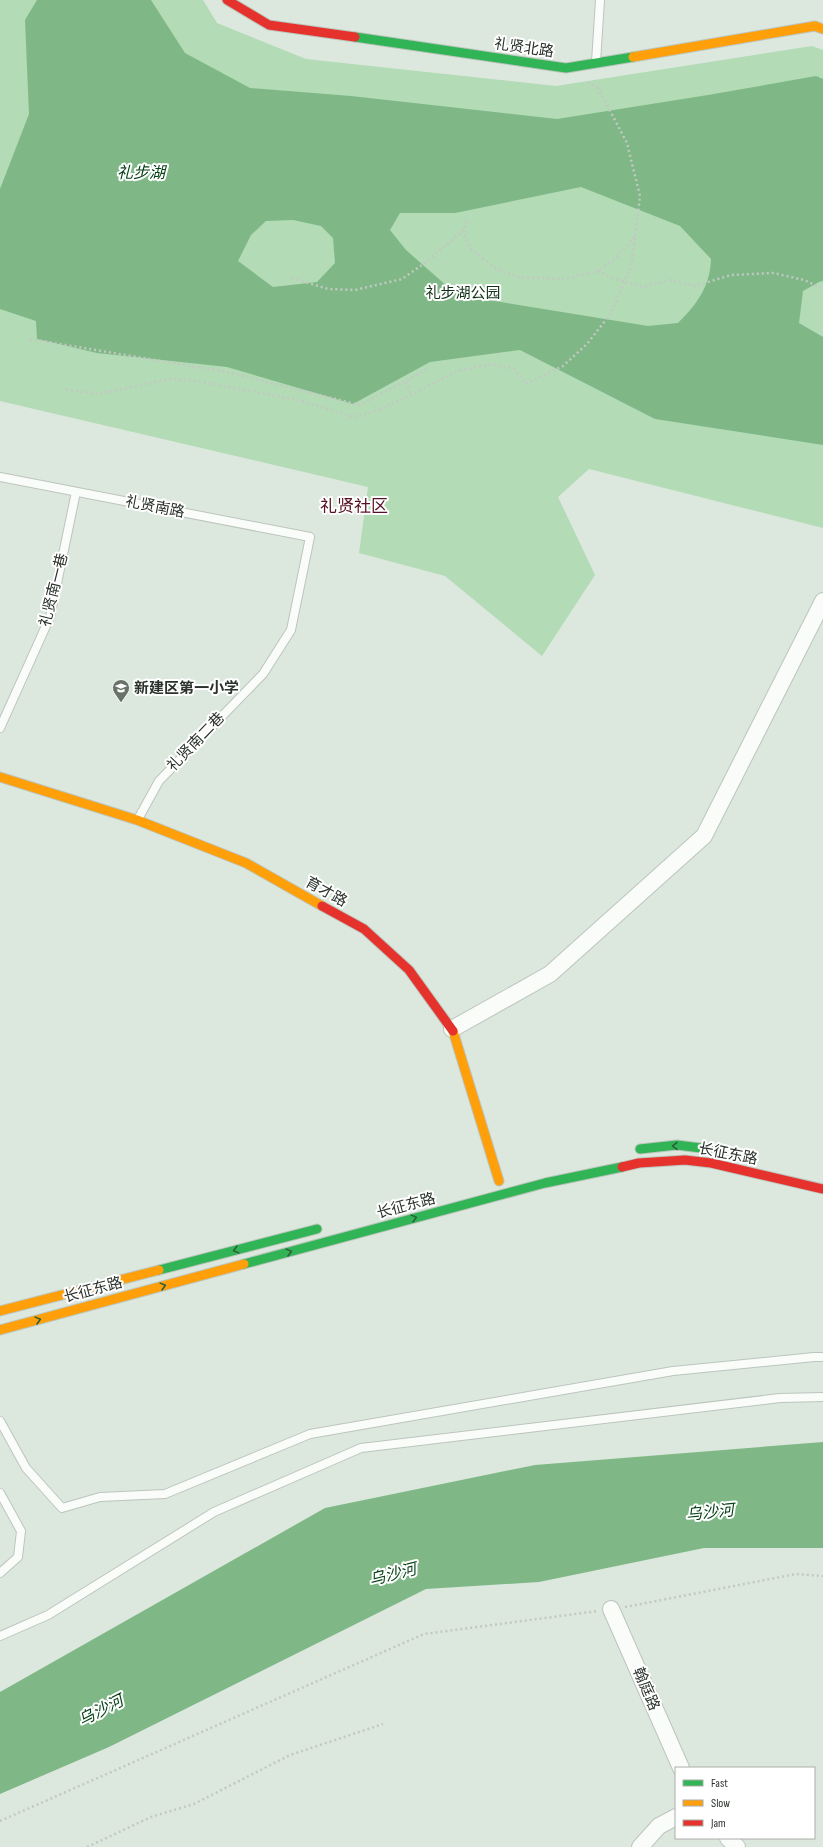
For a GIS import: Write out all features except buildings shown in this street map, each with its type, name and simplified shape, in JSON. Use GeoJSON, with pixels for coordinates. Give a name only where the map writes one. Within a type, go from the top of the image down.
{"type":"FeatureCollection","features":[{"type":"Feature","properties":{"kind":"street","name":"礼贤北路"},"geometry":{"type":"LineString","coordinates":[[227,0],[269,25],[566,68],[815,26],[823,29]]}},
{"type":"Feature","properties":{"kind":"street"},"geometry":{"type":"LineString","coordinates":[[452,1030],[550,974],[704,836],[823,600]]}},
{"type":"Feature","properties":{"kind":"street","name":"育才路"},"geometry":{"type":"LineString","coordinates":[[0,777],[137,820],[246,863],[364,929],[409,970],[452,1030],[499,1181]]}},
{"type":"Feature","properties":{"kind":"street","name":"长征东路"},"geometry":{"type":"LineString","coordinates":[[632,1150],[677,1145],[719,1151]]}},
{"type":"Feature","properties":{"kind":"street","name":"长征东路"},"geometry":{"type":"LineString","coordinates":[[0,1330],[545,1183],[639,1163],[685,1160],[711,1163],[823,1189]]}},
{"type":"Feature","properties":{"kind":"street","name":"长征东路"},"geometry":{"type":"LineString","coordinates":[[0,1311],[323,1227]]}},
{"type":"Feature","properties":{"kind":"street","name":"翰庭路"},"geometry":{"type":"LineString","coordinates":[[612,1609],[680,1767]]}},
{"type":"Feature","properties":{"kind":"street"},"geometry":{"type":"LineString","coordinates":[[640,1847],[658,1826],[675,1818]]}},
{"type":"Feature","properties":{"kind":"street"},"geometry":{"type":"LineString","coordinates":[[729,1839],[737,1847]]}},
{"type":"Feature","properties":{"kind":"lane"},"geometry":{"type":"LineString","coordinates":[[596,63],[600,0]]}},
{"type":"Feature","properties":{"kind":"lane","name":"礼贤南路"},"geometry":{"type":"LineString","coordinates":[[0,477],[310,537]]}},
{"type":"Feature","properties":{"kind":"lane","name":"礼贤南一巷"},"geometry":{"type":"LineString","coordinates":[[0,728],[50,617],[76,492]]}},
{"type":"Feature","properties":{"kind":"lane","name":"礼贤南二巷"},"geometry":{"type":"LineString","coordinates":[[137,820],[158,781],[263,674],[292,630],[310,537]]}},
{"type":"Feature","properties":{"kind":"lane"},"geometry":{"type":"LineString","coordinates":[[0,1421],[26,1468],[62,1508],[100,1498],[165,1494],[310,1434],[673,1371],[814,1356],[823,1357]]}},
{"type":"Feature","properties":{"kind":"lane"},"geometry":{"type":"LineString","coordinates":[[0,1636],[48,1615],[214,1512],[362,1448],[780,1398],[823,1397]]}},
{"type":"Feature","properties":{"kind":"lane"},"geometry":{"type":"LineString","coordinates":[[0,1493],[21,1532],[18,1557],[0,1573]]}},
{"type":"Feature","properties":{"kind":"path"},"geometry":{"type":"LineString","coordinates":[[66,388],[73,391],[98,394],[170,379],[197,381],[298,400],[354,417],[378,410],[457,371],[492,364],[514,369],[526,384],[563,366],[587,344],[611,313],[632,263],[640,196],[627,143],[598,88]]}},
{"type":"Feature","properties":{"kind":"path"},"geometry":{"type":"LineString","coordinates":[[292,278],[328,289],[355,290],[402,279],[422,265],[462,232],[467,221]]}},
{"type":"Feature","properties":{"kind":"path"},"geometry":{"type":"LineString","coordinates":[[462,232],[471,249],[495,268],[517,277],[564,279],[598,271],[618,256],[635,236]]}},
{"type":"Feature","properties":{"kind":"path"},"geometry":{"type":"LineString","coordinates":[[598,271],[610,277],[642,287],[671,280],[695,286],[731,275],[773,273],[804,280],[821,288]]}},
{"type":"Feature","properties":{"kind":"path"},"geometry":{"type":"LineString","coordinates":[[30,339],[227,372],[360,405],[428,369]]}},
{"type":"Feature","properties":{"kind":"path"},"geometry":{"type":"LineString","coordinates":[[406,382],[411,395]]}},
{"type":"Feature","properties":{"kind":"path"},"geometry":{"type":"LineString","coordinates":[[0,1821],[424,1634],[612,1609],[796,1574],[823,1576]]}},
{"type":"Feature","properties":{"kind":"path"},"geometry":{"type":"LineString","coordinates":[[87,1847],[151,1817],[194,1804],[290,1755],[383,1724]]}},
{"type":"Feature","properties":{"kind":"green space","name":"礼步湖公园"},"geometry":{"type":"Polygon","coordinates":[[[0,0],[203,0],[217,23],[306,59],[556,86],[812,46],[823,50],[823,528],[589,469],[558,497],[595,575],[542,656],[445,576],[359,553],[368,487],[0,401],[0,0]]]}},
{"type":"Feature","properties":{"kind":"water","name":"礼步湖"},"geometry":{"type":"Polygon","coordinates":[[[37,0],[151,0],[185,53],[250,88],[351,96],[557,119],[816,76],[823,79],[823,281],[803,291],[799,323],[823,337],[823,445],[655,419],[520,350],[430,362],[353,404],[227,367],[97,353],[37,339],[36,321],[0,309],[0,189],[29,114],[25,20],[37,0]],[[581,187],[455,213],[400,213],[390,230],[406,250],[457,295],[648,326],[678,323],[697,302],[705,287],[711,259],[680,226],[581,187]],[[293,220],[266,221],[251,235],[238,261],[273,287],[317,282],[335,263],[333,238],[321,226],[293,220]]]}},
{"type":"Feature","properties":{"kind":"water","name":"乌沙河"},"geometry":{"type":"Polygon","coordinates":[[[823,1442],[823,1548],[704,1548],[539,1582],[426,1589],[109,1747],[0,1794],[0,1692],[325,1508],[535,1465],[823,1442]]]}},
{"type":"Feature","properties":{"kind":"traffic: fast"},"geometry":{"type":"LineString","coordinates":[[355,37],[566,68],[633,57]]}},
{"type":"Feature","properties":{"kind":"traffic: fast"},"geometry":{"type":"LineString","coordinates":[[640,1149],[677,1145],[709,1149]]}},
{"type":"Feature","properties":{"kind":"traffic: fast"},"geometry":{"type":"LineString","coordinates":[[244,1264],[545,1183],[622,1167]]}},
{"type":"Feature","properties":{"kind":"traffic: fast"},"geometry":{"type":"LineString","coordinates":[[159,1270],[317,1229]]}},
{"type":"Feature","properties":{"kind":"traffic: slow"},"geometry":{"type":"LineString","coordinates":[[633,57],[815,26],[823,29]]}},
{"type":"Feature","properties":{"kind":"traffic: slow"},"geometry":{"type":"LineString","coordinates":[[0,777],[137,820],[246,863],[322,906]]}},
{"type":"Feature","properties":{"kind":"traffic: slow"},"geometry":{"type":"LineString","coordinates":[[453,1031],[499,1181]]}},
{"type":"Feature","properties":{"kind":"traffic: slow"},"geometry":{"type":"LineString","coordinates":[[0,1330],[244,1264]]}},
{"type":"Feature","properties":{"kind":"traffic: slow"},"geometry":{"type":"LineString","coordinates":[[0,1311],[159,1270]]}},
{"type":"Feature","properties":{"kind":"traffic: jam"},"geometry":{"type":"LineString","coordinates":[[227,0],[269,25],[355,37]]}},
{"type":"Feature","properties":{"kind":"traffic: jam"},"geometry":{"type":"LineString","coordinates":[[322,906],[364,929],[409,970],[453,1031]]}},
{"type":"Feature","properties":{"kind":"traffic: jam"},"geometry":{"type":"LineString","coordinates":[[622,1167],[639,1163],[685,1160],[711,1163],[823,1189]]}},
{"type":"Feature","properties":{"kind":"place","name":"新建区第一小学"},"geometry":{"type":"Point","coordinates":[121,703]}},
{"type":"Feature","properties":{"kind":"district","name":"礼贤社区"},"geometry":{"type":"Point","coordinates":[354,507]}}]}
